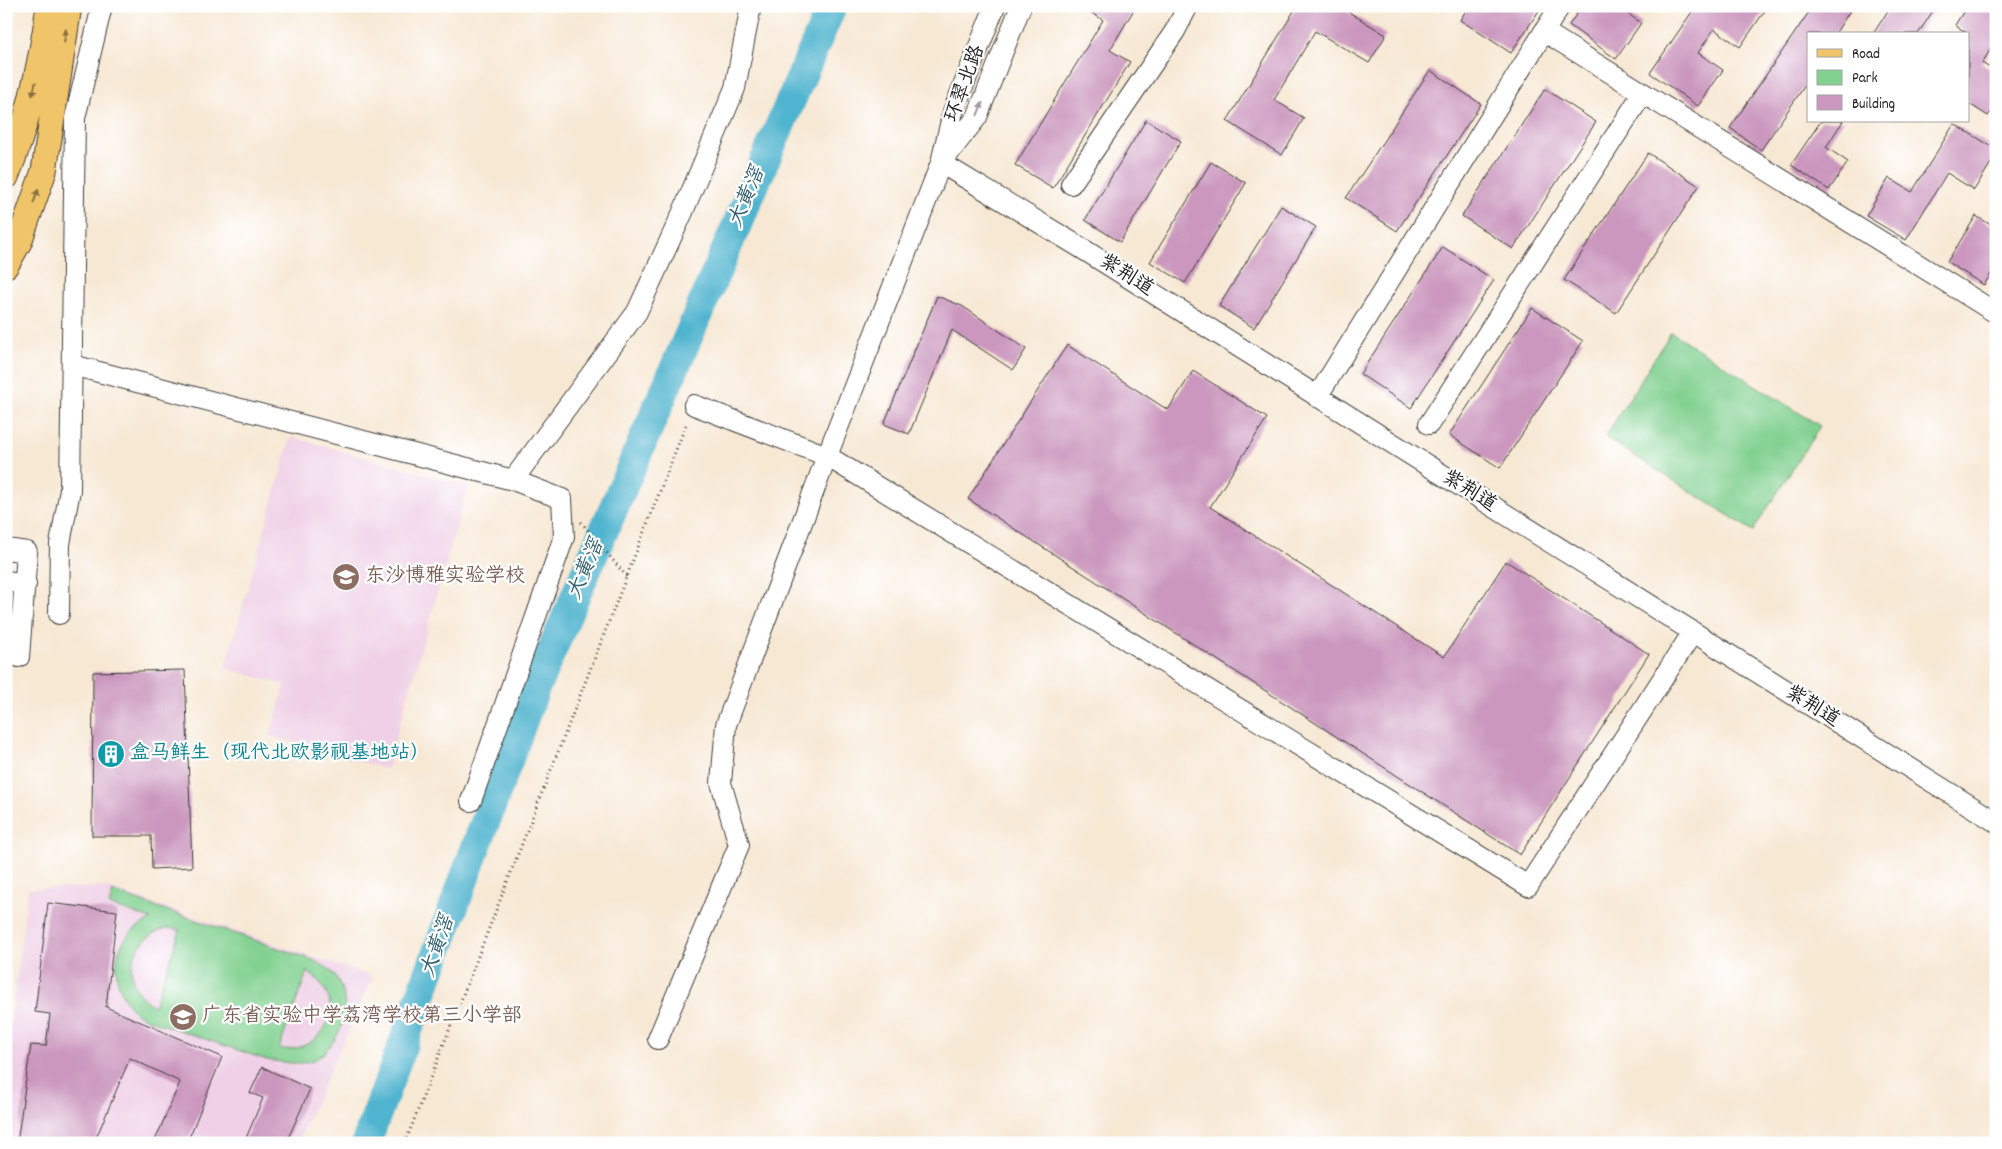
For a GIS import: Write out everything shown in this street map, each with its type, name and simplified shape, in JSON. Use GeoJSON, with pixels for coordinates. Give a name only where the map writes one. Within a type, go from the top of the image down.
{"type":"FeatureCollection","features":[{"type":"Feature","properties":{"kind":"main road"},"geometry":{"type":"LineString","coordinates":[[6,177],[29,106],[42,51],[49,6]]}},
{"type":"Feature","properties":{"kind":"main road"},"geometry":{"type":"LineString","coordinates":[[6,265],[19,242],[44,171],[68,6]]}},
{"type":"Feature","properties":{"kind":"street"},"geometry":{"type":"LineString","coordinates":[[59,614],[60,544],[70,490],[75,118],[102,6]]}},
{"type":"Feature","properties":{"kind":"street"},"geometry":{"type":"LineString","coordinates":[[513,480],[637,312],[682,214],[735,88],[751,6]]}},
{"type":"Feature","properties":{"kind":"street","name":"环翠北路"},"geometry":{"type":"LineString","coordinates":[[941,163],[953,112],[995,6]]}},
{"type":"Feature","properties":{"kind":"street"},"geometry":{"type":"LineString","coordinates":[[658,1039],[739,845],[721,783],[726,726],[827,456],[941,163],[977,117],[1020,6]]}},
{"type":"Feature","properties":{"kind":"street"},"geometry":{"type":"LineString","coordinates":[[1071,184],[1174,31],[1188,6]]}},
{"type":"Feature","properties":{"kind":"street"},"geometry":{"type":"LineString","coordinates":[[1317,396],[1560,6]]}},
{"type":"Feature","properties":{"kind":"street"},"geometry":{"type":"LineString","coordinates":[[1545,32],[1996,313]]}},
{"type":"Feature","properties":{"kind":"street"},"geometry":{"type":"LineString","coordinates":[[1429,424],[1643,93]]}},
{"type":"Feature","properties":{"kind":"street","name":"紫荆道"},"geometry":{"type":"LineString","coordinates":[[941,163],[1078,246],[1996,822]]}},
{"type":"Feature","properties":{"kind":"street"},"geometry":{"type":"LineString","coordinates":[[72,365],[513,480],[562,499],[564,537],[470,801]]}},
{"type":"Feature","properties":{"kind":"street"},"geometry":{"type":"LineString","coordinates":[[694,405],[827,456],[1528,886],[1693,632]]}},
{"type":"Feature","properties":{"kind":"street"},"geometry":{"type":"LineString","coordinates":[[6,549],[27,552],[16,582],[19,657]]}},
{"type":"Feature","properties":{"kind":"path"},"geometry":{"type":"LineString","coordinates":[[405,1143],[694,405]]}},
{"type":"Feature","properties":{"kind":"path"},"geometry":{"type":"LineString","coordinates":[[562,499],[627,577]]}},
{"type":"Feature","properties":{"kind":"shaded area","name":"东沙博雅实验学校"},"geometry":{"type":"Polygon","coordinates":[[[291,437],[468,486],[387,769],[270,736],[285,685],[225,668],[291,437]]]}},
{"type":"Feature","properties":{"kind":"shaded area","name":"广东省实验中学荔湾学校第三小学部"},"geometry":{"type":"Polygon","coordinates":[[[105,887],[373,977],[297,1143],[6,1143],[6,1057],[28,889],[105,887]]]}},
{"type":"Feature","properties":{"kind":"green space"},"geometry":{"type":"Polygon","coordinates":[[[1671,332],[1820,426],[1753,531],[1605,437],[1671,332]]]}},
{"type":"Feature","properties":{"kind":"green space"},"geometry":{"type":"Polygon","coordinates":[[[113,892],[313,960],[324,966],[336,978],[344,996],[344,1015],[338,1034],[327,1050],[314,1060],[303,1063],[285,1062],[267,1060],[149,1020],[140,1015],[132,1009],[122,993],[118,984],[116,965],[121,946],[128,935],[151,919],[109,905],[113,892]],[[168,928],[155,933],[144,941],[132,963],[135,987],[142,997],[154,1006],[180,930],[168,928]],[[307,972],[279,1049],[296,1048],[310,1042],[321,1033],[327,1022],[330,1009],[328,996],[320,983],[307,972]]]}},
{"type":"Feature","properties":{"kind":"building"},"geometry":{"type":"Polygon","coordinates":[[[1080,6],[1136,6],[1110,50],[1130,62],[1053,188],[1015,165],[1103,20],[1080,6]]]}},
{"type":"Feature","properties":{"kind":"building"},"geometry":{"type":"Polygon","coordinates":[[[1297,6],[1339,6],[1386,35],[1369,63],[1315,31],[1274,100],[1304,118],[1282,155],[1227,121],[1297,6]]]}},
{"type":"Feature","properties":{"kind":"building"},"geometry":{"type":"Polygon","coordinates":[[[1469,6],[1542,6],[1511,53],[1460,20],[1469,6]]]}},
{"type":"Feature","properties":{"kind":"building"},"geometry":{"type":"Polygon","coordinates":[[[1582,6],[1617,6],[1641,23],[1616,59],[1569,25],[1582,6]]]}},
{"type":"Feature","properties":{"kind":"building"},"geometry":{"type":"Polygon","coordinates":[[[1696,6],[1768,6],[1740,47],[1714,29],[1698,53],[1723,70],[1698,106],[1650,73],[1696,6]]]}},
{"type":"Feature","properties":{"kind":"building"},"geometry":{"type":"Polygon","coordinates":[[[1813,6],[1853,6],[1836,32],[1807,32],[1807,82],[1761,150],[1730,128],[1813,6]]]}},
{"type":"Feature","properties":{"kind":"building"},"geometry":{"type":"Polygon","coordinates":[[[1891,6],[1936,6],[1919,32],[1874,32],[1891,6]]]}},
{"type":"Feature","properties":{"kind":"building"},"geometry":{"type":"Polygon","coordinates":[[[1967,6],[1996,6],[1996,41],[1982,63],[1996,72],[1996,104],[1988,116],[1970,104],[1970,32],[1965,32],[1955,25],[1967,6]]]}},
{"type":"Feature","properties":{"kind":"building"},"geometry":{"type":"Polygon","coordinates":[[[1430,70],[1481,104],[1397,231],[1346,198],[1430,70]]]}},
{"type":"Feature","properties":{"kind":"building"},"geometry":{"type":"Polygon","coordinates":[[[1545,89],[1596,122],[1513,249],[1462,216],[1545,89]]]}},
{"type":"Feature","properties":{"kind":"building"},"geometry":{"type":"Polygon","coordinates":[[[1146,120],[1181,141],[1120,242],[1085,220],[1146,120]]]}},
{"type":"Feature","properties":{"kind":"building"},"geometry":{"type":"Polygon","coordinates":[[[1820,122],[1842,122],[1826,147],[1848,162],[1829,190],[1791,165],[1820,122]]]}},
{"type":"Feature","properties":{"kind":"building"},"geometry":{"type":"Polygon","coordinates":[[[1954,124],[1996,149],[1996,155],[1974,190],[1947,173],[1906,240],[1866,216],[1889,178],[1912,192],[1954,124]]]}},
{"type":"Feature","properties":{"kind":"building"},"geometry":{"type":"Polygon","coordinates":[[[1648,153],[1699,186],[1616,313],[1564,280],[1648,153]]]}},
{"type":"Feature","properties":{"kind":"building"},"geometry":{"type":"Polygon","coordinates":[[[1211,162],[1246,183],[1185,283],[1150,262],[1211,162]]]}},
{"type":"Feature","properties":{"kind":"building"},"geometry":{"type":"Polygon","coordinates":[[[1281,206],[1316,227],[1254,328],[1219,306],[1281,206]]]}},
{"type":"Feature","properties":{"kind":"building"},"geometry":{"type":"Polygon","coordinates":[[[1976,216],[1996,228],[1996,266],[1984,285],[1947,262],[1976,216]]]}},
{"type":"Feature","properties":{"kind":"building"},"geometry":{"type":"Polygon","coordinates":[[[1443,247],[1494,280],[1411,408],[1360,374],[1443,247]]]}},
{"type":"Feature","properties":{"kind":"building"},"geometry":{"type":"Polygon","coordinates":[[[937,296],[962,306],[1026,349],[1013,370],[952,330],[909,434],[884,424],[937,296]]]}},
{"type":"Feature","properties":{"kind":"building"},"geometry":{"type":"Polygon","coordinates":[[[1532,308],[1583,341],[1500,468],[1449,435],[1532,308]]]}},
{"type":"Feature","properties":{"kind":"building"},"geometry":{"type":"Polygon","coordinates":[[[1067,345],[1168,410],[1193,371],[1267,418],[1210,507],[1444,657],[1506,561],[1649,654],[1520,855],[968,499],[1067,345]]]}},
{"type":"Feature","properties":{"kind":"building"},"geometry":{"type":"Polygon","coordinates":[[[185,670],[192,867],[152,869],[151,836],[92,836],[93,672],[185,670]]]}},
{"type":"Feature","properties":{"kind":"building"},"geometry":{"type":"Polygon","coordinates":[[[48,903],[117,911],[106,1007],[222,1057],[187,1143],[154,1143],[180,1082],[130,1058],[94,1143],[17,1143],[31,1045],[46,1046],[50,1014],[35,1012],[48,903]]]}},
{"type":"Feature","properties":{"kind":"building"},"geometry":{"type":"Polygon","coordinates":[[[262,1067],[310,1089],[286,1143],[244,1143],[263,1098],[250,1093],[262,1067]]]}},
{"type":"Feature","properties":{"kind":"waterway","name":"大黄滘"},"geometry":{"type":"LineString","coordinates":[[366,1143],[534,691],[832,6]]}},
{"type":"Feature","properties":{"kind":"place","name":"东沙博雅实验学校"},"geometry":{"type":"Point","coordinates":[346,577]}},
{"type":"Feature","properties":{"kind":"place","name":"盒马鲜生（现代北欧影视基地站）"},"geometry":{"type":"Point","coordinates":[111,754]}},
{"type":"Feature","properties":{"kind":"place","name":"广东省实验中学荔湾学校第三小学部"},"geometry":{"type":"Point","coordinates":[183,1017]}}]}
